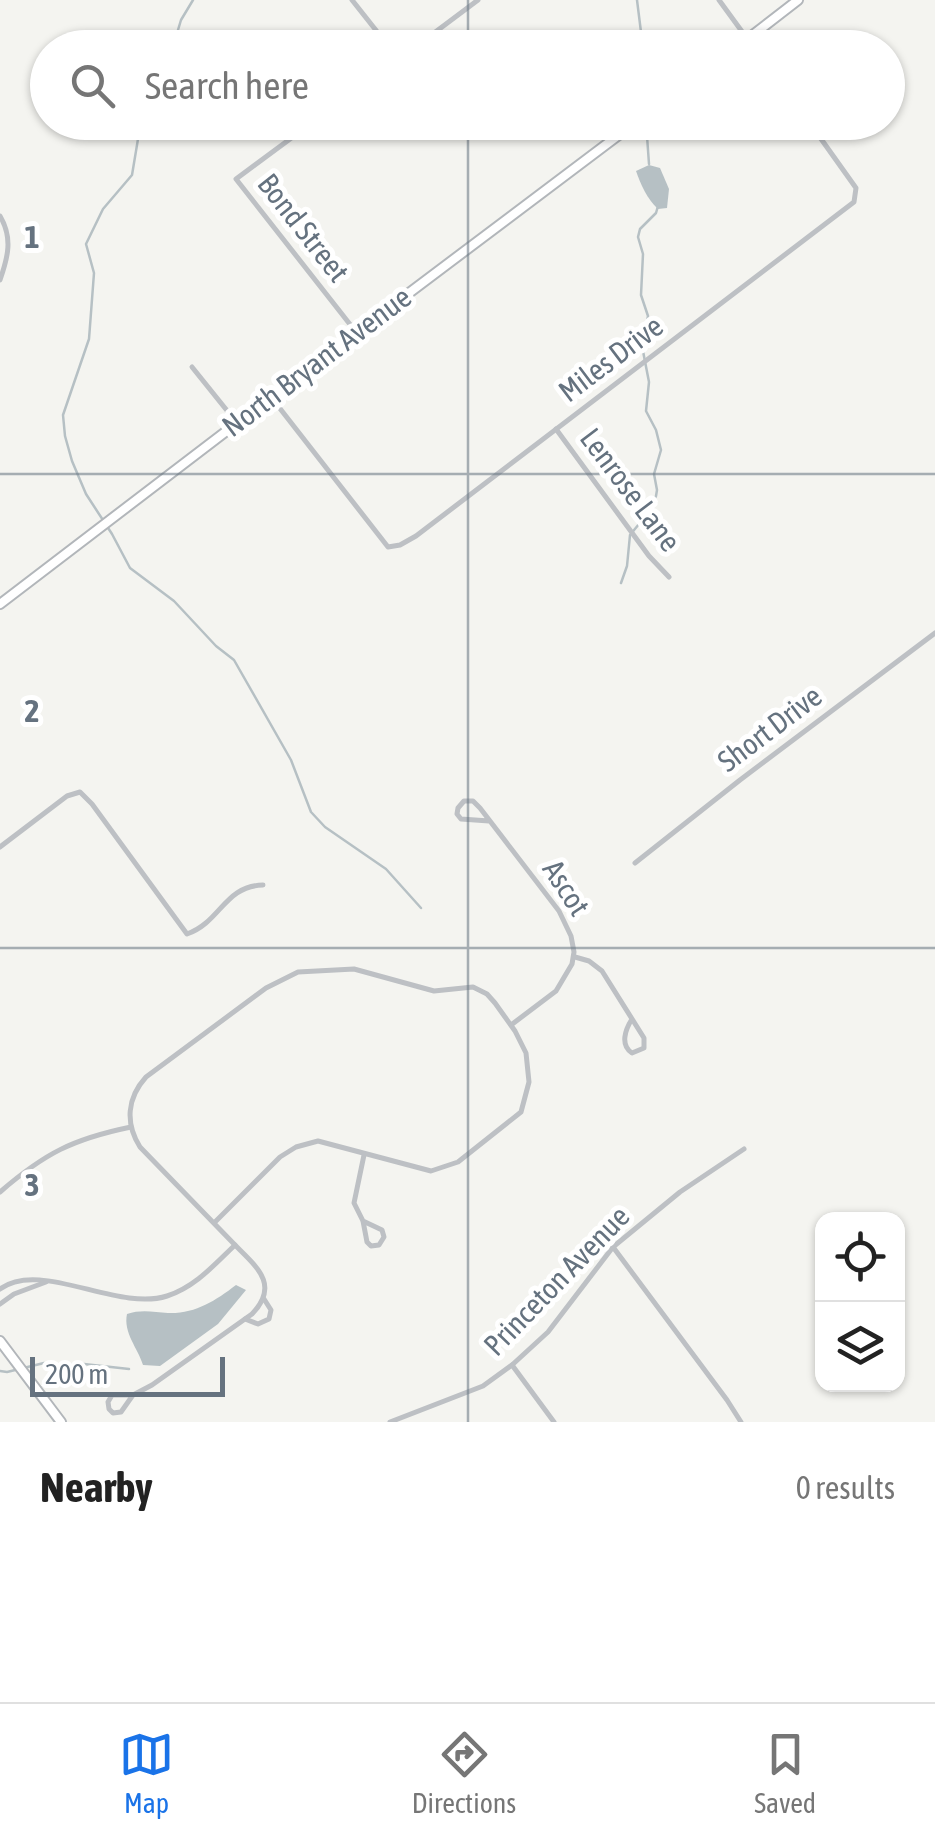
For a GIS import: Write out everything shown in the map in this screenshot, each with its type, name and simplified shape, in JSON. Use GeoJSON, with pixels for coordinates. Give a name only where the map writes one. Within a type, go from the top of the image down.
{"type":"FeatureCollection","features":[{"type":"Feature","properties":{"kind":"street"},"geometry":{"type":"LineString","coordinates":[[352,0],[376,30]]}},
{"type":"Feature","properties":{"kind":"street"},"geometry":{"type":"LineString","coordinates":[[438,30],[478,0]]}},
{"type":"Feature","properties":{"kind":"street"},"geometry":{"type":"LineString","coordinates":[[719,0],[741,30]]}},
{"type":"Feature","properties":{"kind":"street"},"geometry":{"type":"LineString","coordinates":[[760,30],[798,0]]}},
{"type":"Feature","properties":{"kind":"street","name":"Bond Street"},"geometry":{"type":"LineString","coordinates":[[288,140],[236,179],[356,332]]}},
{"type":"Feature","properties":{"kind":"street","name":"North Bryant Avenue"},"geometry":{"type":"LineString","coordinates":[[0,604],[612,140]]}},
{"type":"Feature","properties":{"kind":"street","name":"Miles Drive"},"geometry":{"type":"LineString","coordinates":[[271,396],[388,546],[400,544],[416,536],[847,210],[856,197],[856,188],[823,140]]}},
{"type":"Feature","properties":{"kind":"street"},"geometry":{"type":"LineString","coordinates":[[0,216],[8,232],[0,280]]}},
{"type":"Feature","properties":{"kind":"street"},"geometry":{"type":"LineString","coordinates":[[192,368],[236,423]]}},
{"type":"Feature","properties":{"kind":"street","name":"Lenrose Lane"},"geometry":{"type":"LineString","coordinates":[[556,429],[669,578]]}},
{"type":"Feature","properties":{"kind":"street","name":"Short Drive"},"geometry":{"type":"LineString","coordinates":[[634,863],[935,633]]}},
{"type":"Feature","properties":{"kind":"street"},"geometry":{"type":"LineString","coordinates":[[0,847],[67,796],[80,792],[188,934],[202,929],[237,892],[262,885]]}},
{"type":"Feature","properties":{"kind":"street","name":"Ascot"},"geometry":{"type":"LineString","coordinates":[[490,820],[461,820],[458,808],[473,801],[490,820],[559,911],[571,936],[574,957],[556,991],[511,1025]]}},
{"type":"Feature","properties":{"kind":"street"},"geometry":{"type":"LineString","coordinates":[[574,957],[589,961],[602,971],[632,1019],[646,1043],[639,1052],[632,1053],[624,1040],[632,1019]]}},
{"type":"Feature","properties":{"kind":"street"},"geometry":{"type":"LineString","coordinates":[[133,1395],[112,1395],[108,1406],[113,1413],[121,1412],[133,1395],[257,1310],[264,1299],[265,1286],[262,1275],[235,1245],[214,1224],[140,1148],[129,1113],[132,1099],[146,1077],[266,988],[298,972],[354,969],[434,991],[473,987],[487,994],[511,1025],[526,1052],[529,1082],[522,1112],[458,1162],[431,1171],[318,1141],[296,1147],[280,1157],[214,1224]]}},
{"type":"Feature","properties":{"kind":"street"},"geometry":{"type":"LineString","coordinates":[[0,1192],[65,1145],[131,1127]]}},
{"type":"Feature","properties":{"kind":"street","name":"Princeton Avenue"},"geometry":{"type":"LineString","coordinates":[[390,1422],[482,1386],[512,1365],[548,1332],[613,1247],[680,1192],[744,1149]]}},
{"type":"Feature","properties":{"kind":"street"},"geometry":{"type":"LineString","coordinates":[[363,1222],[382,1230],[384,1237],[379,1245],[367,1242],[354,1203],[364,1154]]}},
{"type":"Feature","properties":{"kind":"street"},"geometry":{"type":"LineString","coordinates":[[0,1183],[10,1183]]}},
{"type":"Feature","properties":{"kind":"street"},"geometry":{"type":"LineString","coordinates":[[0,1289],[8,1282],[30,1278],[127,1298],[160,1298],[193,1284],[235,1245]]}},
{"type":"Feature","properties":{"kind":"street"},"geometry":{"type":"LineString","coordinates":[[613,1247],[740,1422]]}},
{"type":"Feature","properties":{"kind":"street"},"geometry":{"type":"LineString","coordinates":[[0,1304],[14,1294],[49,1282]]}},
{"type":"Feature","properties":{"kind":"street"},"geometry":{"type":"LineString","coordinates":[[244,1319],[258,1324],[269,1319],[271,1310],[264,1299]]}},
{"type":"Feature","properties":{"kind":"street"},"geometry":{"type":"LineString","coordinates":[[0,1340],[61,1422]]}},
{"type":"Feature","properties":{"kind":"street"},"geometry":{"type":"LineString","coordinates":[[512,1365],[554,1422]]}},
{"type":"Feature","properties":{"kind":"shaded area"},"geometry":{"type":"Polygon","coordinates":[[[649,165],[660,168],[669,189],[667,208],[658,209],[640,181],[636,171],[649,165]]]}},
{"type":"Feature","properties":{"kind":"shaded area"},"geometry":{"type":"Polygon","coordinates":[[[236,1285],[246,1290],[218,1324],[160,1366],[143,1365],[129,1334],[127,1314],[196,1309],[236,1285]]]}},
{"type":"Feature","properties":{"kind":"waterway"},"geometry":{"type":"LineString","coordinates":[[178,30],[193,0]]}},
{"type":"Feature","properties":{"kind":"waterway"},"geometry":{"type":"LineString","coordinates":[[637,0],[641,30]]}},
{"type":"Feature","properties":{"kind":"waterway"},"geometry":{"type":"LineString","coordinates":[[138,140],[132,175],[103,209],[86,244],[94,273],[89,339],[63,415],[72,461],[86,494],[130,568],[174,601],[234,660],[291,760],[311,812],[325,827],[386,869],[421,908]]}},
{"type":"Feature","properties":{"kind":"waterway"},"geometry":{"type":"LineString","coordinates":[[647,140],[649,164]]}},
{"type":"Feature","properties":{"kind":"waterway"},"geometry":{"type":"LineString","coordinates":[[621,583],[630,535],[656,496],[654,474],[661,450],[646,411],[649,382],[642,346],[648,316],[641,295],[643,254],[638,237],[658,206]]}},
{"type":"Feature","properties":{"kind":"waterway"},"geometry":{"type":"LineString","coordinates":[[0,1371],[44,1363],[63,1368],[75,1363],[129,1369]]}}]}
